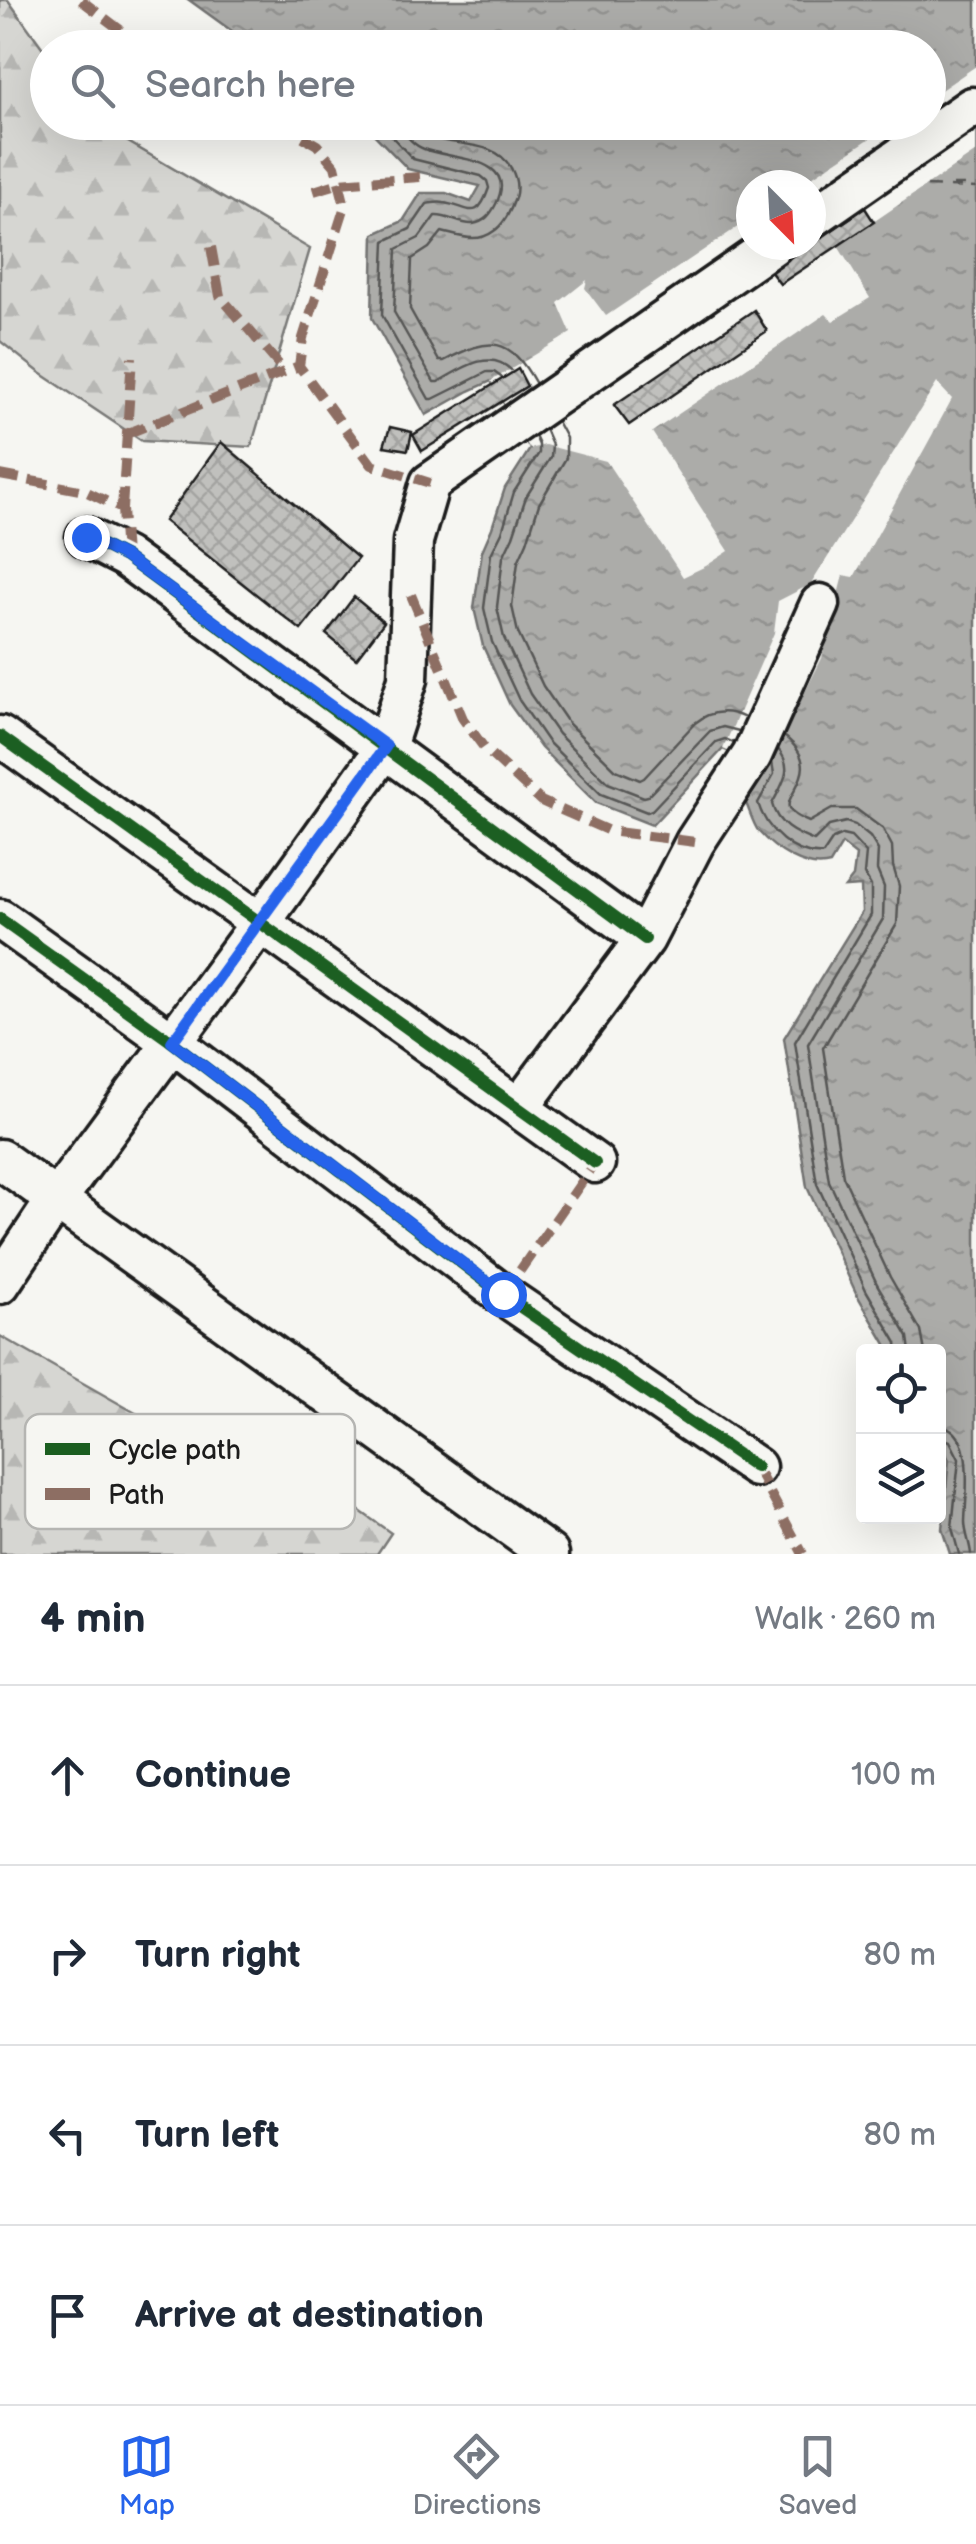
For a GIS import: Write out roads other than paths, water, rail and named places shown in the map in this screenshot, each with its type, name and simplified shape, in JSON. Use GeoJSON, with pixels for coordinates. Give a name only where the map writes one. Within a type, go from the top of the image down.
{"type":"FeatureCollection","features":[{"type":"Feature","properties":{"kind":"street"},"geometry":{"type":"LineString","coordinates":[[946,125],[972,107]]}},
{"type":"Feature","properties":{"kind":"street"},"geometry":{"type":"LineString","coordinates":[[826,209],[925,140]]}},
{"type":"Feature","properties":{"kind":"street"},"geometry":{"type":"LineString","coordinates":[[0,1284],[56,1200],[386,746],[408,679],[413,541],[430,482],[751,260]]}},
{"type":"Feature","properties":{"kind":"street"},"geometry":{"type":"LineString","coordinates":[[86,537],[125,557],[645,938]]}},
{"type":"Feature","properties":{"kind":"street"},"geometry":{"type":"LineString","coordinates":[[519,1108],[645,938],[695,842],[752,755],[820,604]]}},
{"type":"Feature","properties":{"kind":"street"},"geometry":{"type":"LineString","coordinates":[[0,736],[595,1163]]}},
{"type":"Feature","properties":{"kind":"street"},"geometry":{"type":"LineString","coordinates":[[0,919],[172,1042],[503,1294],[756,1467]]}},
{"type":"Feature","properties":{"kind":"street"},"geometry":{"type":"LineString","coordinates":[[0,1160],[353,1414]]}},
{"type":"Feature","properties":{"kind":"street"},"geometry":{"type":"LineString","coordinates":[[355,1415],[548,1554]]}},
{"type":"Feature","properties":{"kind":"water"},"geometry":{"type":"Polygon","coordinates":[[[189,0],[976,0],[976,1554],[950,1554],[942,1529],[946,1524],[949,1460],[946,1344],[886,1344],[857,1295],[807,1187],[784,1038],[862,912],[861,886],[845,887],[853,877],[856,855],[842,844],[830,864],[811,864],[773,846],[757,829],[746,803],[766,768],[723,749],[652,825],[596,803],[541,748],[510,705],[483,646],[474,608],[482,551],[505,488],[530,449],[491,381],[426,415],[372,318],[374,234],[403,221],[421,193],[446,193],[471,202],[480,186],[408,169],[380,140],[946,140],[946,30],[230,30],[189,0]]]}}]}
